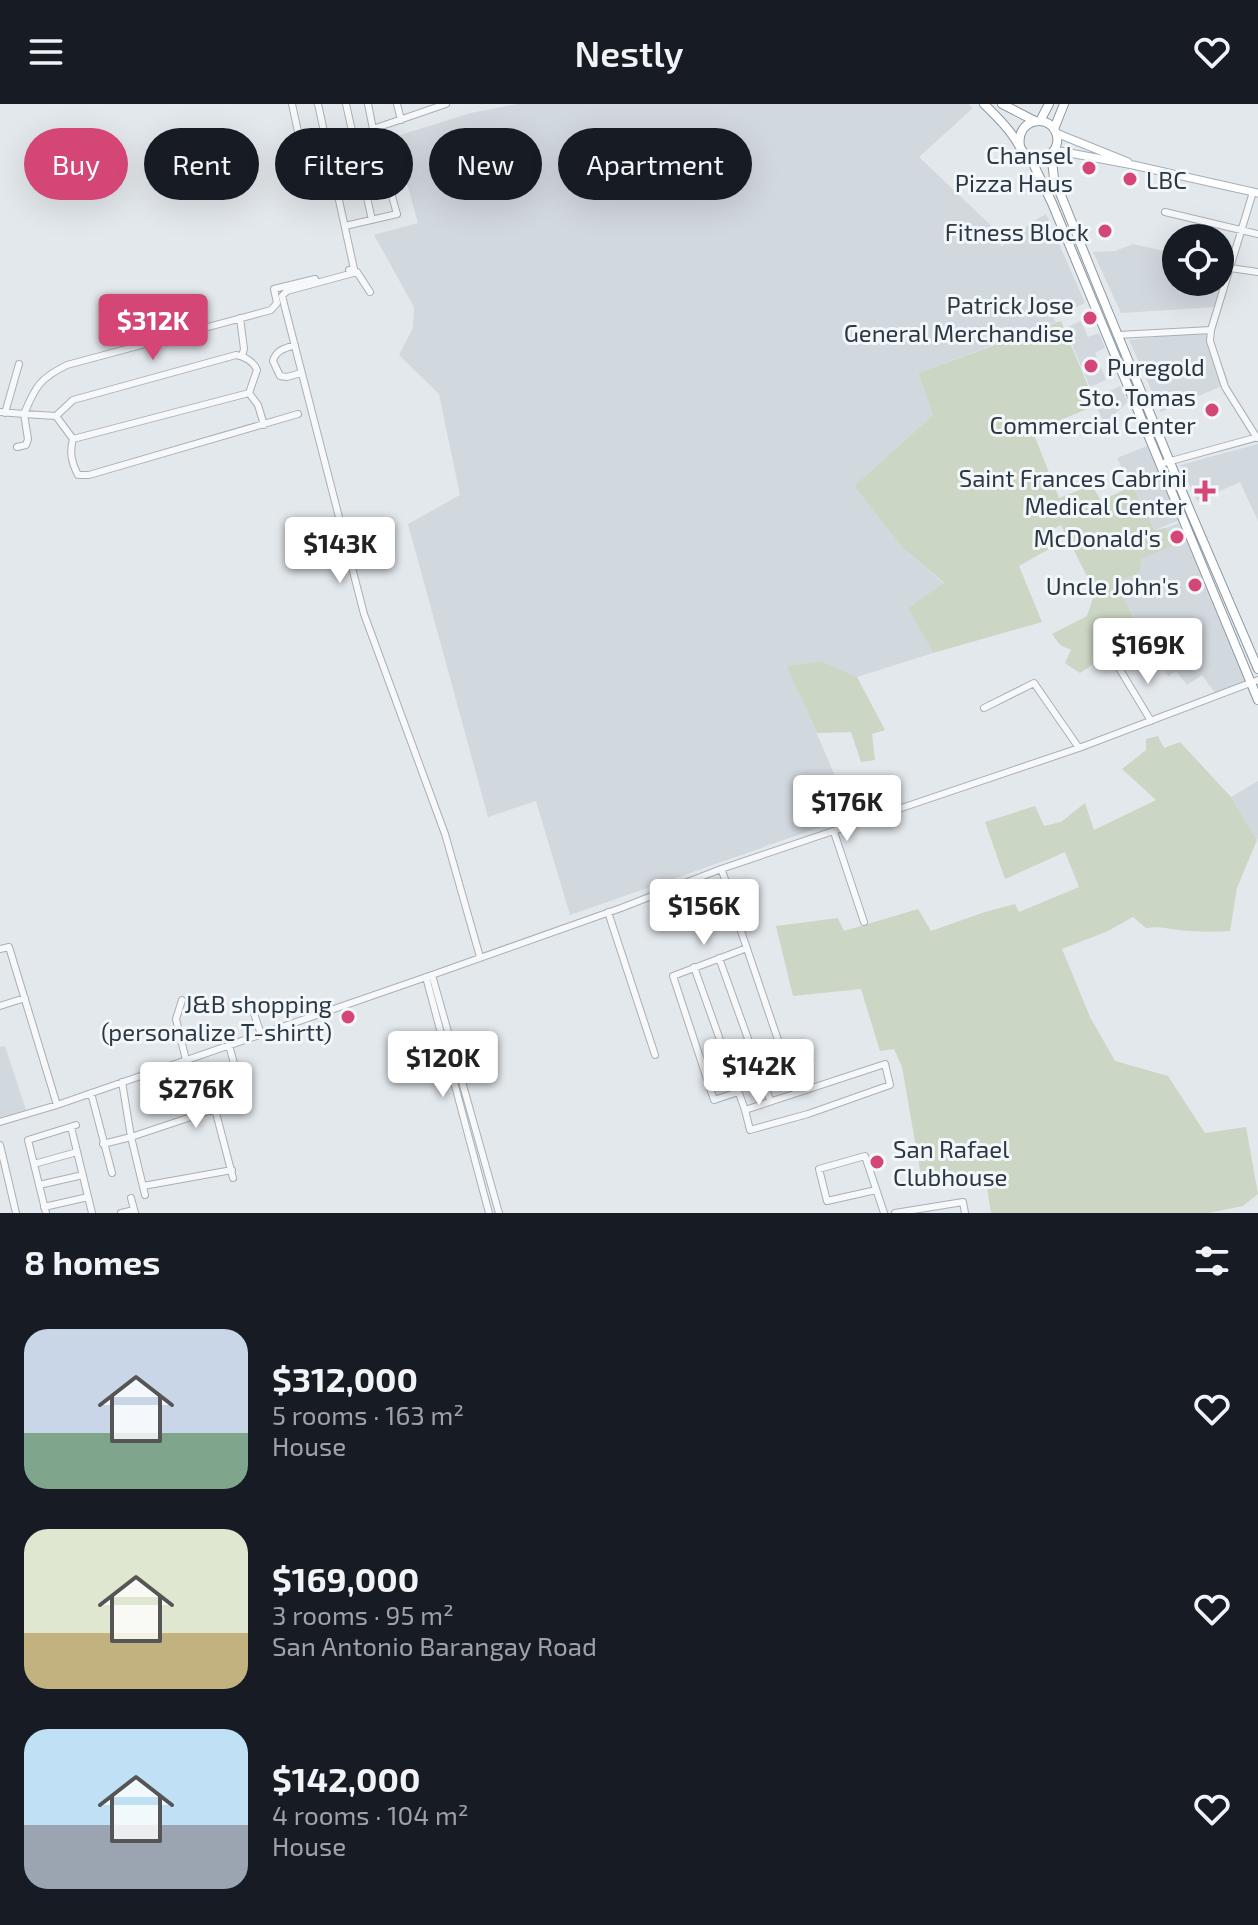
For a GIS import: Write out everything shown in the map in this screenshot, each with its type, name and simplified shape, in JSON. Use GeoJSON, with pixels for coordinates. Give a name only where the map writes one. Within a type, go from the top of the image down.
{"type":"FeatureCollection","features":[{"type":"Feature","properties":{"kind":"highway"},"geometry":{"type":"LineString","coordinates":[[984,104],[1030,157],[1052,203],[1160,464],[1255,682],[1258,700]]}},
{"type":"Feature","properties":{"kind":"highway"},"geometry":{"type":"LineString","coordinates":[[1002,104],[1048,124],[1055,131]]}},
{"type":"Feature","properties":{"kind":"highway"},"geometry":{"type":"LineString","coordinates":[[1020,146],[1022,129],[1037,121],[1049,104]]}},
{"type":"Feature","properties":{"kind":"highway"},"geometry":{"type":"LineString","coordinates":[[1064,104],[1055,131],[1054,178],[1258,669]]}},
{"type":"Feature","properties":{"kind":"highway"},"geometry":{"type":"LineString","coordinates":[[1030,157],[1041,158],[1053,152]]}},
{"type":"Feature","properties":{"kind":"main road"},"geometry":{"type":"LineString","coordinates":[[1055,131],[1133,165]]}},
{"type":"Feature","properties":{"kind":"main road"},"geometry":{"type":"LineString","coordinates":[[1053,152],[1133,165],[1256,193]]}},
{"type":"Feature","properties":{"kind":"street"},"geometry":{"type":"LineString","coordinates":[[292,104],[297,128]]}},
{"type":"Feature","properties":{"kind":"street"},"geometry":{"type":"LineString","coordinates":[[318,104],[323,128]]}},
{"type":"Feature","properties":{"kind":"street"},"geometry":{"type":"LineString","coordinates":[[346,104],[372,220]]}},
{"type":"Feature","properties":{"kind":"street"},"geometry":{"type":"LineString","coordinates":[[368,104],[373,128]]}},
{"type":"Feature","properties":{"kind":"street"},"geometry":{"type":"LineString","coordinates":[[397,104],[401,120]]}},
{"type":"Feature","properties":{"kind":"street"},"geometry":{"type":"LineString","coordinates":[[376,128],[401,120],[425,107],[446,104]]}},
{"type":"Feature","properties":{"kind":"street"},"geometry":{"type":"LineString","coordinates":[[1234,255],[1256,193]]}},
{"type":"Feature","properties":{"kind":"street"},"geometry":{"type":"LineString","coordinates":[[17,447],[26,445],[28,439],[24,414],[35,389],[51,373],[67,365],[271,310],[277,303],[274,289],[354,269],[339,200]]}},
{"type":"Feature","properties":{"kind":"street"},"geometry":{"type":"LineString","coordinates":[[345,226],[397,214],[393,200]]}},
{"type":"Feature","properties":{"kind":"street"},"geometry":{"type":"LineString","coordinates":[[1165,212],[1258,234]]}},
{"type":"Feature","properties":{"kind":"street"},"geometry":{"type":"LineString","coordinates":[[1234,269],[1258,272]]}},
{"type":"Feature","properties":{"kind":"street"},"geometry":{"type":"LineString","coordinates":[[370,292],[357,272],[287,291],[282,296],[364,614],[445,834],[480,957]]}},
{"type":"Feature","properties":{"kind":"street"},"geometry":{"type":"LineString","coordinates":[[1160,464],[1257,438],[1225,387],[1210,341],[1221,296]]}},
{"type":"Feature","properties":{"kind":"street"},"geometry":{"type":"LineString","coordinates":[[240,318],[242,356]]}},
{"type":"Feature","properties":{"kind":"street"},"geometry":{"type":"LineString","coordinates":[[1118,335],[1211,330]]}},
{"type":"Feature","properties":{"kind":"street"},"geometry":{"type":"LineString","coordinates":[[295,345],[275,354],[274,365],[280,376],[301,373]]}},
{"type":"Feature","properties":{"kind":"street"},"geometry":{"type":"LineString","coordinates":[[19,364],[3,413],[56,416],[73,400],[236,355],[255,366],[257,374],[249,393]]}},
{"type":"Feature","properties":{"kind":"street"},"geometry":{"type":"LineString","coordinates":[[255,366],[274,365]]}},
{"type":"Feature","properties":{"kind":"street"},"geometry":{"type":"LineString","coordinates":[[257,374],[274,365]]}},
{"type":"Feature","properties":{"kind":"street"},"geometry":{"type":"LineString","coordinates":[[73,439],[249,393]]}},
{"type":"Feature","properties":{"kind":"street"},"geometry":{"type":"LineString","coordinates":[[249,393],[258,405],[264,425]]}},
{"type":"Feature","properties":{"kind":"street"},"geometry":{"type":"LineString","coordinates":[[73,439],[70,448],[78,475],[89,475],[298,414]]}},
{"type":"Feature","properties":{"kind":"street"},"geometry":{"type":"LineString","coordinates":[[56,416],[73,439]]}},
{"type":"Feature","properties":{"kind":"street"},"geometry":{"type":"LineString","coordinates":[[1119,668],[1151,721]]}},
{"type":"Feature","properties":{"kind":"street"},"geometry":{"type":"LineString","coordinates":[[0,1122],[429,976],[721,869],[1079,748],[1255,682]]}},
{"type":"Feature","properties":{"kind":"street"},"geometry":{"type":"LineString","coordinates":[[984,708],[1034,683],[1079,748]]}},
{"type":"Feature","properties":{"kind":"street"},"geometry":{"type":"LineString","coordinates":[[834,832],[864,922]]}},
{"type":"Feature","properties":{"kind":"street"},"geometry":{"type":"LineString","coordinates":[[721,869],[740,917],[741,931],[796,1093]]}},
{"type":"Feature","properties":{"kind":"street"},"geometry":{"type":"LineString","coordinates":[[608,912],[655,1055]]}},
{"type":"Feature","properties":{"kind":"street"},"geometry":{"type":"LineString","coordinates":[[0,949],[9,947],[57,1105]]}},
{"type":"Feature","properties":{"kind":"street"},"geometry":{"type":"LineString","coordinates":[[738,1092],[714,1100],[673,976],[747,948]]}},
{"type":"Feature","properties":{"kind":"street"},"geometry":{"type":"LineString","coordinates":[[719,958],[770,1100]]}},
{"type":"Feature","properties":{"kind":"street"},"geometry":{"type":"LineString","coordinates":[[694,967],[750,1130],[808,1114],[890,1085],[885,1064],[745,1110]]}},
{"type":"Feature","properties":{"kind":"street"},"geometry":{"type":"LineString","coordinates":[[429,976],[489,1213]]}},
{"type":"Feature","properties":{"kind":"street"},"geometry":{"type":"LineString","coordinates":[[429,976],[499,1213]]}},
{"type":"Feature","properties":{"kind":"street"},"geometry":{"type":"LineString","coordinates":[[0,1006],[25,998]]}},
{"type":"Feature","properties":{"kind":"street"},"geometry":{"type":"LineString","coordinates":[[182,1000],[176,1019],[206,1110]]}},
{"type":"Feature","properties":{"kind":"street"},"geometry":{"type":"LineString","coordinates":[[251,1005],[261,1034]]}},
{"type":"Feature","properties":{"kind":"street"},"geometry":{"type":"LineString","coordinates":[[229,1045],[242,1084]]}},
{"type":"Feature","properties":{"kind":"street"},"geometry":{"type":"LineString","coordinates":[[786,1068],[810,1059]]}},
{"type":"Feature","properties":{"kind":"street"},"geometry":{"type":"LineString","coordinates":[[122,1082],[145,1195]]}},
{"type":"Feature","properties":{"kind":"street"},"geometry":{"type":"LineString","coordinates":[[91,1093],[112,1173]]}},
{"type":"Feature","properties":{"kind":"street"},"geometry":{"type":"LineString","coordinates":[[103,1144],[215,1109],[232,1174],[143,1186]]}},
{"type":"Feature","properties":{"kind":"street"},"geometry":{"type":"LineString","coordinates":[[88,1197],[45,1210],[28,1140],[73,1126],[92,1213]]}},
{"type":"Feature","properties":{"kind":"street"},"geometry":{"type":"LineString","coordinates":[[0,1145],[16,1213]]}},
{"type":"Feature","properties":{"kind":"street"},"geometry":{"type":"LineString","coordinates":[[34,1164],[77,1152]]}},
{"type":"Feature","properties":{"kind":"street"},"geometry":{"type":"LineString","coordinates":[[876,1190],[827,1201],[819,1169],[865,1156],[884,1213]]}},
{"type":"Feature","properties":{"kind":"street"},"geometry":{"type":"LineString","coordinates":[[39,1185],[83,1175]]}},
{"type":"Feature","properties":{"kind":"street"},"geometry":{"type":"LineString","coordinates":[[121,1213],[135,1211],[131,1198]]}},
{"type":"Feature","properties":{"kind":"street"},"geometry":{"type":"LineString","coordinates":[[895,1213],[963,1202],[965,1213]]}},
{"type":"Feature","properties":{"kind":"shaded area"},"geometry":{"type":"Polygon","coordinates":[[[517,104],[968,104],[973,108],[919,157],[1001,235],[1001,247],[1046,214],[1085,303],[1053,318],[1056,322],[918,373],[933,415],[854,486],[902,547],[944,584],[908,608],[933,653],[857,677],[821,661],[788,666],[852,816],[570,915],[536,801],[488,817],[408,524],[460,495],[439,394],[399,355],[413,328],[414,307],[374,235],[418,223],[412,200],[413,131],[471,113],[517,104]]]}},
{"type":"Feature","properties":{"kind":"shaded area"},"geometry":{"type":"Polygon","coordinates":[[[1133,244],[1162,251],[1162,296],[1220,296],[1217,307],[1121,313],[1093,252],[1115,251],[1133,244]]]}},
{"type":"Feature","properties":{"kind":"shaded area","name":"Puregold"},"geometry":{"type":"Polygon","coordinates":[[[1081,321],[1088,337],[1099,333],[1105,348],[1095,353],[1106,380],[1090,387],[1065,328],[1081,321]]]}},
{"type":"Feature","properties":{"kind":"shaded area"},"geometry":{"type":"Polygon","coordinates":[[[1210,331],[1229,383],[1161,412],[1129,340],[1210,331]]]}},
{"type":"Feature","properties":{"kind":"shaded area"},"geometry":{"type":"Polygon","coordinates":[[[1120,386],[1128,402],[1103,421],[1093,399],[1120,386]]]}},
{"type":"Feature","properties":{"kind":"shaded area","name":"Saint Frances Cabrini Medical Center"},"geometry":{"type":"Polygon","coordinates":[[[1258,444],[1258,521],[1240,482],[1197,501],[1180,465],[1258,444]]]}},
{"type":"Feature","properties":{"kind":"shaded area"},"geometry":{"type":"Polygon","coordinates":[[[1147,446],[1179,520],[1155,530],[1117,458],[1147,446]]]}},
{"type":"Feature","properties":{"kind":"shaded area"},"geometry":{"type":"Polygon","coordinates":[[[1179,523],[1245,682],[1216,694],[1202,675],[1187,685],[1176,671],[1168,676],[1161,666],[1146,674],[1121,630],[1133,616],[1115,582],[1141,572],[1139,559],[1172,546],[1166,528],[1179,523]]]}},
{"type":"Feature","properties":{"kind":"shaded area"},"geometry":{"type":"Polygon","coordinates":[[[1258,781],[1258,839],[1257,840],[1231,797],[1258,781]]]}},
{"type":"Feature","properties":{"kind":"shaded area"},"geometry":{"type":"Polygon","coordinates":[[[5,1046],[26,1110],[0,1119],[0,1047],[5,1046]]]}},
{"type":"Feature","properties":{"kind":"green space"},"geometry":{"type":"Polygon","coordinates":[[[1061,321],[1096,405],[1033,432],[1059,498],[1092,485],[1101,501],[1132,486],[1155,530],[1166,528],[1172,546],[1140,559],[1141,572],[1116,582],[1133,617],[1092,665],[1080,673],[1065,663],[1071,650],[1060,645],[1052,634],[1087,616],[1095,592],[1061,525],[1052,530],[1058,544],[1019,566],[1042,622],[933,653],[908,608],[944,583],[902,547],[854,486],[933,415],[918,373],[1061,321]]]}},
{"type":"Feature","properties":{"kind":"green space"},"geometry":{"type":"Polygon","coordinates":[[[821,661],[857,677],[885,730],[872,734],[875,760],[861,762],[851,732],[817,733],[787,666],[821,661]]]}},
{"type":"Feature","properties":{"kind":"green space"},"geometry":{"type":"Polygon","coordinates":[[[1158,736],[1164,748],[1180,742],[1231,797],[1257,840],[1237,888],[1230,931],[1146,928],[1133,917],[1108,931],[1062,949],[1090,1017],[1115,1061],[1168,1076],[1205,1133],[1246,1127],[1258,1194],[1243,1206],[1208,1213],[991,1213],[985,1175],[923,1187],[902,1067],[894,1049],[880,1051],[861,989],[793,996],[776,926],[838,918],[844,931],[918,909],[931,931],[1015,904],[1019,912],[1079,887],[1065,852],[1005,879],[985,822],[1035,806],[1044,826],[1061,822],[1085,803],[1094,830],[1156,800],[1122,769],[1146,750],[1146,739],[1158,736]]]}},
{"type":"Feature","properties":{"kind":"place","name":"Chansel Pizza Haus"},"geometry":{"type":"Point","coordinates":[1089,168]}},
{"type":"Feature","properties":{"kind":"place","name":"LBC"},"geometry":{"type":"Point","coordinates":[1130,179]}},
{"type":"Feature","properties":{"kind":"place","name":"Fitness Block"},"geometry":{"type":"Point","coordinates":[1105,231]}},
{"type":"Feature","properties":{"kind":"place","name":"Patrick Jose General Merchandise"},"geometry":{"type":"Point","coordinates":[1090,318]}},
{"type":"Feature","properties":{"kind":"place","name":"Puregold"},"geometry":{"type":"Point","coordinates":[1091,366]}},
{"type":"Feature","properties":{"kind":"place","name":"Sto. Tomas Commercial Center"},"geometry":{"type":"Point","coordinates":[1212,410]}},
{"type":"Feature","properties":{"kind":"place","name":"Saint Frances Cabrini Medical Center"},"geometry":{"type":"Point","coordinates":[1205,491]}},
{"type":"Feature","properties":{"kind":"place","name":"McDonald's"},"geometry":{"type":"Point","coordinates":[1177,537]}},
{"type":"Feature","properties":{"kind":"place","name":"Uncle John's"},"geometry":{"type":"Point","coordinates":[1195,585]}},
{"type":"Feature","properties":{"kind":"place","name":"J&B shopping (personalize T-shirtt)"},"geometry":{"type":"Point","coordinates":[348,1017]}},
{"type":"Feature","properties":{"kind":"place","name":"San Rafael Clubhouse"},"geometry":{"type":"Point","coordinates":[877,1162]}}]}
